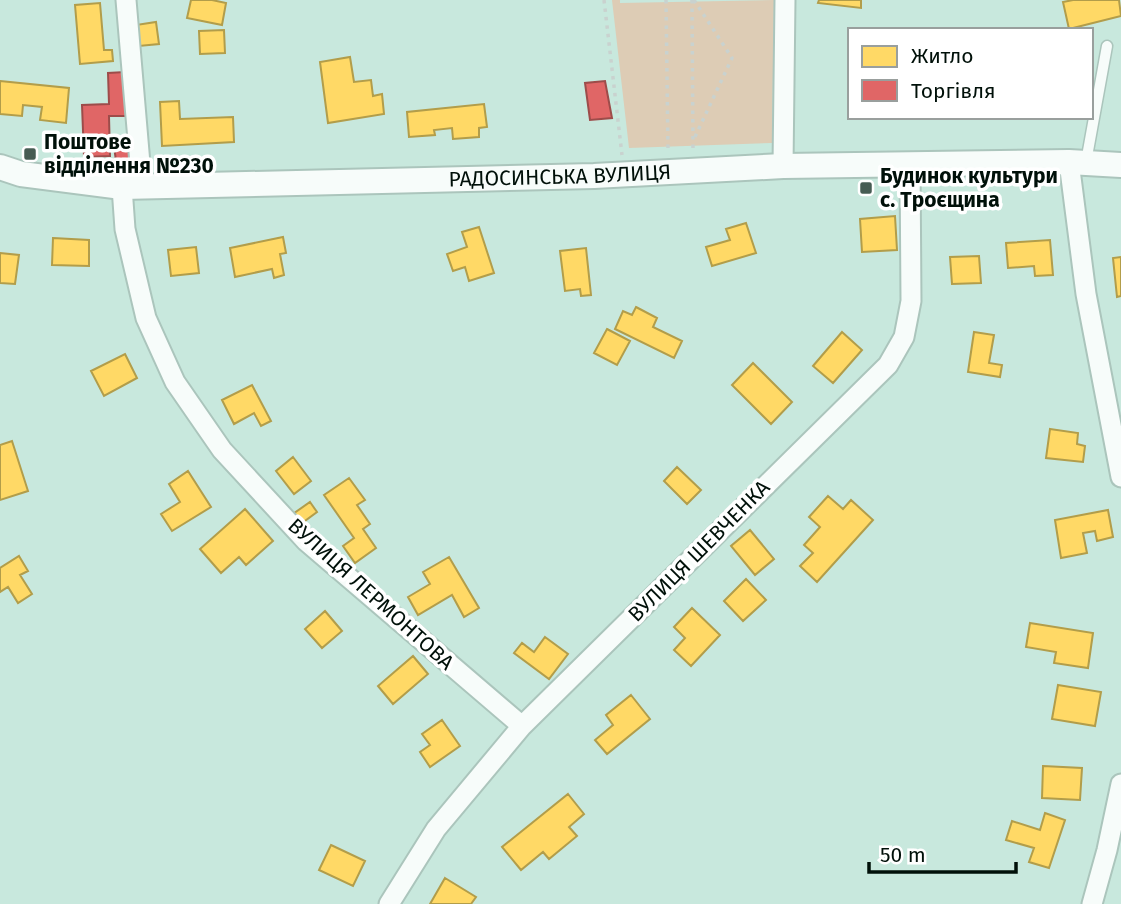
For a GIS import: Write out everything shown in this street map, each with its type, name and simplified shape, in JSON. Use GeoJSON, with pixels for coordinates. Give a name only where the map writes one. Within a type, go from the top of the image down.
{"type":"FeatureCollection","features":[{"type":"Feature","properties":{"kind":"street","name":"ВУЛИЦЯ ЛЕРМОНТОВА"},"geometry":{"type":"LineString","coordinates":[[126,0],[132,187],[125,229],[146,318],[175,382],[222,450],[306,541],[522,726]]}},
{"type":"Feature","properties":{"kind":"street"},"geometry":{"type":"LineString","coordinates":[[783,166],[785,0]]}},
{"type":"Feature","properties":{"kind":"street","name":"РАДОСИНСЬКА ВУЛИЦЯ"},"geometry":{"type":"LineString","coordinates":[[0,167],[21,174],[132,187],[622,174],[910,163],[1077,162],[1121,165]]}},
{"type":"Feature","properties":{"kind":"street"},"geometry":{"type":"LineString","coordinates":[[1077,162],[1086,294],[1121,477]]}},
{"type":"Feature","properties":{"kind":"street","name":"ВУЛИЦЯ ШЕВЧЕНКА"},"geometry":{"type":"LineString","coordinates":[[389,904],[436,829],[522,726],[888,365],[904,337],[911,301],[910,163]]}},
{"type":"Feature","properties":{"kind":"street"},"geometry":{"type":"LineString","coordinates":[[1092,904],[1108,850],[1121,784]]}},
{"type":"Feature","properties":{"kind":"lane"},"geometry":{"type":"LineString","coordinates":[[1093,100],[1107,46]]}},
{"type":"Feature","properties":{"kind":"lane"},"geometry":{"type":"LineString","coordinates":[[1077,162],[1088,119]]}},
{"type":"Feature","properties":{"kind":"path"},"geometry":{"type":"LineString","coordinates":[[604,0],[622,174]]}},
{"type":"Feature","properties":{"kind":"path"},"geometry":{"type":"LineString","coordinates":[[666,0],[668,172]]}},
{"type":"Feature","properties":{"kind":"path"},"geometry":{"type":"LineString","coordinates":[[693,0],[732,58],[693,141]]}},
{"type":"Feature","properties":{"kind":"path"},"geometry":{"type":"LineString","coordinates":[[693,0],[693,171]]}},
{"type":"Feature","properties":{"kind":"shaded area"},"geometry":{"type":"Polygon","coordinates":[[[612,0],[620,0],[620,3],[774,0],[772,143],[629,148],[612,0]]]}},
{"type":"Feature","properties":{"kind":"building: Житло"},"geometry":{"type":"Polygon","coordinates":[[[191,0],[226,3],[222,25],[187,18],[191,0]]]}},
{"type":"Feature","properties":{"kind":"building: Житло"},"geometry":{"type":"Polygon","coordinates":[[[819,0],[861,0],[861,8],[818,3],[819,0]]]}},
{"type":"Feature","properties":{"kind":"building: Житло"},"geometry":{"type":"Polygon","coordinates":[[[1119,0],[1121,16],[1069,28],[1063,2],[1119,0]]]}},
{"type":"Feature","properties":{"kind":"building: Житло"},"geometry":{"type":"Polygon","coordinates":[[[100,3],[104,50],[112,50],[113,61],[80,64],[75,5],[100,3]]]}},
{"type":"Feature","properties":{"kind":"building: Житло"},"geometry":{"type":"Polygon","coordinates":[[[156,22],[159,44],[139,46],[136,25],[156,22]]]}},
{"type":"Feature","properties":{"kind":"building: Житло"},"geometry":{"type":"Polygon","coordinates":[[[224,30],[225,53],[200,54],[199,31],[224,30]]]}},
{"type":"Feature","properties":{"kind":"building: Житло"},"geometry":{"type":"Polygon","coordinates":[[[350,57],[354,82],[371,80],[373,96],[382,94],[384,114],[328,123],[320,62],[350,57]]]}},
{"type":"Feature","properties":{"kind":"building: Житло"},"geometry":{"type":"Polygon","coordinates":[[[0,81],[69,88],[66,123],[40,120],[42,107],[23,105],[22,116],[0,114],[0,81]]]}},
{"type":"Feature","properties":{"kind":"building: Житло"},"geometry":{"type":"Polygon","coordinates":[[[179,101],[180,119],[233,117],[234,142],[162,146],[160,102],[179,101]]]}},
{"type":"Feature","properties":{"kind":"building: Житло"},"geometry":{"type":"Polygon","coordinates":[[[484,104],[487,127],[479,128],[479,137],[453,139],[452,128],[434,130],[435,135],[409,137],[407,112],[484,104]]]}},
{"type":"Feature","properties":{"kind":"building: Житло"},"geometry":{"type":"Polygon","coordinates":[[[895,216],[897,250],[862,252],[860,219],[895,216]]]}},
{"type":"Feature","properties":{"kind":"building: Житло"},"geometry":{"type":"Polygon","coordinates":[[[746,223],[756,253],[712,266],[706,247],[730,240],[726,229],[746,223]]]}},
{"type":"Feature","properties":{"kind":"building: Житло"},"geometry":{"type":"Polygon","coordinates":[[[479,227],[494,273],[469,281],[465,267],[453,271],[447,254],[467,247],[462,232],[479,227]]]}},
{"type":"Feature","properties":{"kind":"building: Житло"},"geometry":{"type":"Polygon","coordinates":[[[283,237],[286,253],[280,254],[284,275],[274,278],[272,269],[235,277],[230,248],[283,237]]]}},
{"type":"Feature","properties":{"kind":"building: Житло"},"geometry":{"type":"Polygon","coordinates":[[[53,238],[89,240],[89,266],[52,265],[53,238]]]}},
{"type":"Feature","properties":{"kind":"building: Житло"},"geometry":{"type":"Polygon","coordinates":[[[1050,240],[1053,275],[1035,276],[1034,266],[1008,268],[1006,243],[1050,240]]]}},
{"type":"Feature","properties":{"kind":"building: Житло"},"geometry":{"type":"Polygon","coordinates":[[[196,247],[199,273],[171,276],[168,250],[196,247]]]}},
{"type":"Feature","properties":{"kind":"building: Житло"},"geometry":{"type":"Polygon","coordinates":[[[586,248],[591,295],[581,296],[580,289],[565,291],[560,251],[586,248]]]}},
{"type":"Feature","properties":{"kind":"building: Житло"},"geometry":{"type":"Polygon","coordinates":[[[0,253],[19,255],[15,284],[0,283],[0,253]]]}},
{"type":"Feature","properties":{"kind":"building: Житло"},"geometry":{"type":"Polygon","coordinates":[[[979,256],[981,283],[952,284],[950,257],[979,256]]]}},
{"type":"Feature","properties":{"kind":"building: Житло"},"geometry":{"type":"Polygon","coordinates":[[[1121,257],[1121,296],[1117,297],[1113,258],[1121,257]]]}},
{"type":"Feature","properties":{"kind":"building: Житло"},"geometry":{"type":"Polygon","coordinates":[[[636,307],[657,318],[653,327],[682,341],[674,358],[615,329],[623,311],[632,315],[636,307]]]}},
{"type":"Feature","properties":{"kind":"building: Житло"},"geometry":{"type":"Polygon","coordinates":[[[607,329],[630,341],[617,365],[594,353],[607,329]]]}},
{"type":"Feature","properties":{"kind":"building: Житло"},"geometry":{"type":"Polygon","coordinates":[[[842,332],[862,350],[833,383],[813,366],[842,332]]]}},
{"type":"Feature","properties":{"kind":"building: Житло"},"geometry":{"type":"Polygon","coordinates":[[[974,332],[994,335],[989,363],[1002,365],[1000,377],[968,372],[974,332]]]}},
{"type":"Feature","properties":{"kind":"building: Житло"},"geometry":{"type":"Polygon","coordinates":[[[125,354],[137,378],[104,396],[91,371],[125,354]]]}},
{"type":"Feature","properties":{"kind":"building: Житло"},"geometry":{"type":"Polygon","coordinates":[[[753,363],[792,402],[771,424],[732,385],[753,363]]]}},
{"type":"Feature","properties":{"kind":"building: Житло"},"geometry":{"type":"Polygon","coordinates":[[[252,385],[271,421],[261,426],[254,413],[234,424],[222,400],[252,385]]]}},
{"type":"Feature","properties":{"kind":"building: Житло"},"geometry":{"type":"Polygon","coordinates":[[[1050,429],[1078,433],[1077,444],[1085,446],[1083,462],[1046,458],[1050,429]]]}},
{"type":"Feature","properties":{"kind":"building: Житло"},"geometry":{"type":"Polygon","coordinates":[[[12,441],[28,491],[0,500],[0,445],[12,441]]]}},
{"type":"Feature","properties":{"kind":"building: Житло"},"geometry":{"type":"Polygon","coordinates":[[[293,457],[311,481],[294,494],[276,471],[293,457]]]}},
{"type":"Feature","properties":{"kind":"building: Житло"},"geometry":{"type":"Polygon","coordinates":[[[677,467],[701,490],[687,504],[664,481],[677,467]]]}},
{"type":"Feature","properties":{"kind":"building: Житло"},"geometry":{"type":"Polygon","coordinates":[[[188,471],[211,507],[172,531],[161,514],[180,502],[169,484],[188,471]]]}},
{"type":"Feature","properties":{"kind":"building: Житло"},"geometry":{"type":"Polygon","coordinates":[[[349,478],[365,500],[357,505],[370,524],[363,529],[376,548],[355,563],[343,546],[354,538],[324,495],[349,478]]]}},
{"type":"Feature","properties":{"kind":"building: Житло"},"geometry":{"type":"Polygon","coordinates":[[[828,496],[843,509],[851,500],[873,520],[817,582],[800,566],[813,553],[804,545],[820,527],[809,517],[828,496]]]}},
{"type":"Feature","properties":{"kind":"building: Житло"},"geometry":{"type":"Polygon","coordinates":[[[310,502],[317,512],[298,526],[290,516],[310,502]]]}},
{"type":"Feature","properties":{"kind":"building: Житло"},"geometry":{"type":"Polygon","coordinates":[[[245,509],[273,541],[246,565],[239,557],[221,573],[200,549],[245,509]]]}},
{"type":"Feature","properties":{"kind":"building: Житло"},"geometry":{"type":"Polygon","coordinates":[[[1108,510],[1113,537],[1097,541],[1095,531],[1083,533],[1087,553],[1061,558],[1055,520],[1108,510]]]}},
{"type":"Feature","properties":{"kind":"building: Житло"},"geometry":{"type":"Polygon","coordinates":[[[750,530],[774,559],[755,575],[731,546],[750,530]]]}},
{"type":"Feature","properties":{"kind":"building: Житло"},"geometry":{"type":"Polygon","coordinates":[[[19,556],[28,571],[20,575],[32,594],[18,603],[8,587],[0,592],[0,568],[19,556]]]}},
{"type":"Feature","properties":{"kind":"building: Житло"},"geometry":{"type":"Polygon","coordinates":[[[449,557],[479,608],[464,617],[452,595],[418,615],[408,597],[430,584],[423,572],[449,557]]]}},
{"type":"Feature","properties":{"kind":"building: Житло"},"geometry":{"type":"Polygon","coordinates":[[[746,579],[766,600],[743,621],[724,601],[746,579]]]}},
{"type":"Feature","properties":{"kind":"building: Житло"},"geometry":{"type":"Polygon","coordinates":[[[692,608],[720,635],[691,666],[674,650],[685,638],[674,627],[692,608]]]}},
{"type":"Feature","properties":{"kind":"building: Житло"},"geometry":{"type":"Polygon","coordinates":[[[325,611],[342,631],[322,648],[305,629],[325,611]]]}},
{"type":"Feature","properties":{"kind":"building: Житло"},"geometry":{"type":"Polygon","coordinates":[[[1030,623],[1093,633],[1088,668],[1054,663],[1056,652],[1026,647],[1030,623]]]}},
{"type":"Feature","properties":{"kind":"building: Житло"},"geometry":{"type":"Polygon","coordinates":[[[545,637],[568,654],[549,679],[514,653],[522,643],[534,652],[545,637]]]}},
{"type":"Feature","properties":{"kind":"building: Житло"},"geometry":{"type":"Polygon","coordinates":[[[413,656],[428,674],[393,704],[378,686],[413,656]]]}},
{"type":"Feature","properties":{"kind":"building: Житло"},"geometry":{"type":"Polygon","coordinates":[[[1058,685],[1101,692],[1095,726],[1052,719],[1058,685]]]}},
{"type":"Feature","properties":{"kind":"building: Житло"},"geometry":{"type":"Polygon","coordinates":[[[631,695],[650,719],[607,754],[595,740],[613,725],[606,715],[631,695]]]}},
{"type":"Feature","properties":{"kind":"building: Житло"},"geometry":{"type":"Polygon","coordinates":[[[442,720],[460,746],[430,767],[420,752],[430,745],[422,734],[442,720]]]}},
{"type":"Feature","properties":{"kind":"building: Житло"},"geometry":{"type":"Polygon","coordinates":[[[1043,766],[1082,768],[1080,800],[1042,798],[1043,766]]]}},
{"type":"Feature","properties":{"kind":"building: Житло"},"geometry":{"type":"Polygon","coordinates":[[[568,794],[584,814],[569,827],[577,836],[549,859],[543,852],[521,870],[502,847],[568,794]]]}},
{"type":"Feature","properties":{"kind":"building: Житло"},"geometry":{"type":"Polygon","coordinates":[[[1045,813],[1065,820],[1049,868],[1029,862],[1034,848],[1006,840],[1012,821],[1040,830],[1045,813]]]}},
{"type":"Feature","properties":{"kind":"building: Житло"},"geometry":{"type":"Polygon","coordinates":[[[331,845],[365,861],[353,886],[319,870],[331,845]]]}},
{"type":"Feature","properties":{"kind":"building: Житло"},"geometry":{"type":"Polygon","coordinates":[[[445,878],[476,897],[471,904],[430,904],[445,878]]]}},
{"type":"Feature","properties":{"kind":"building: Торгівля"},"geometry":{"type":"Polygon","coordinates":[[[125,72],[126,116],[109,116],[110,156],[84,157],[82,105],[109,104],[108,73],[125,72]]]}},
{"type":"Feature","properties":{"kind":"building: Торгівля"},"geometry":{"type":"Polygon","coordinates":[[[605,81],[612,118],[590,120],[585,83],[605,81]]]}},
{"type":"Feature","properties":{"kind":"building: Торгівля"},"geometry":{"type":"Polygon","coordinates":[[[131,137],[136,171],[118,174],[113,140],[131,137]]]}},
{"type":"Feature","properties":{"kind":"place","name":"Поштове відділення №230"},"geometry":{"type":"Point","coordinates":[30,154]}},
{"type":"Feature","properties":{"kind":"place","name":"Будинок культури с. Троєщина"},"geometry":{"type":"Point","coordinates":[866,188]}}]}
